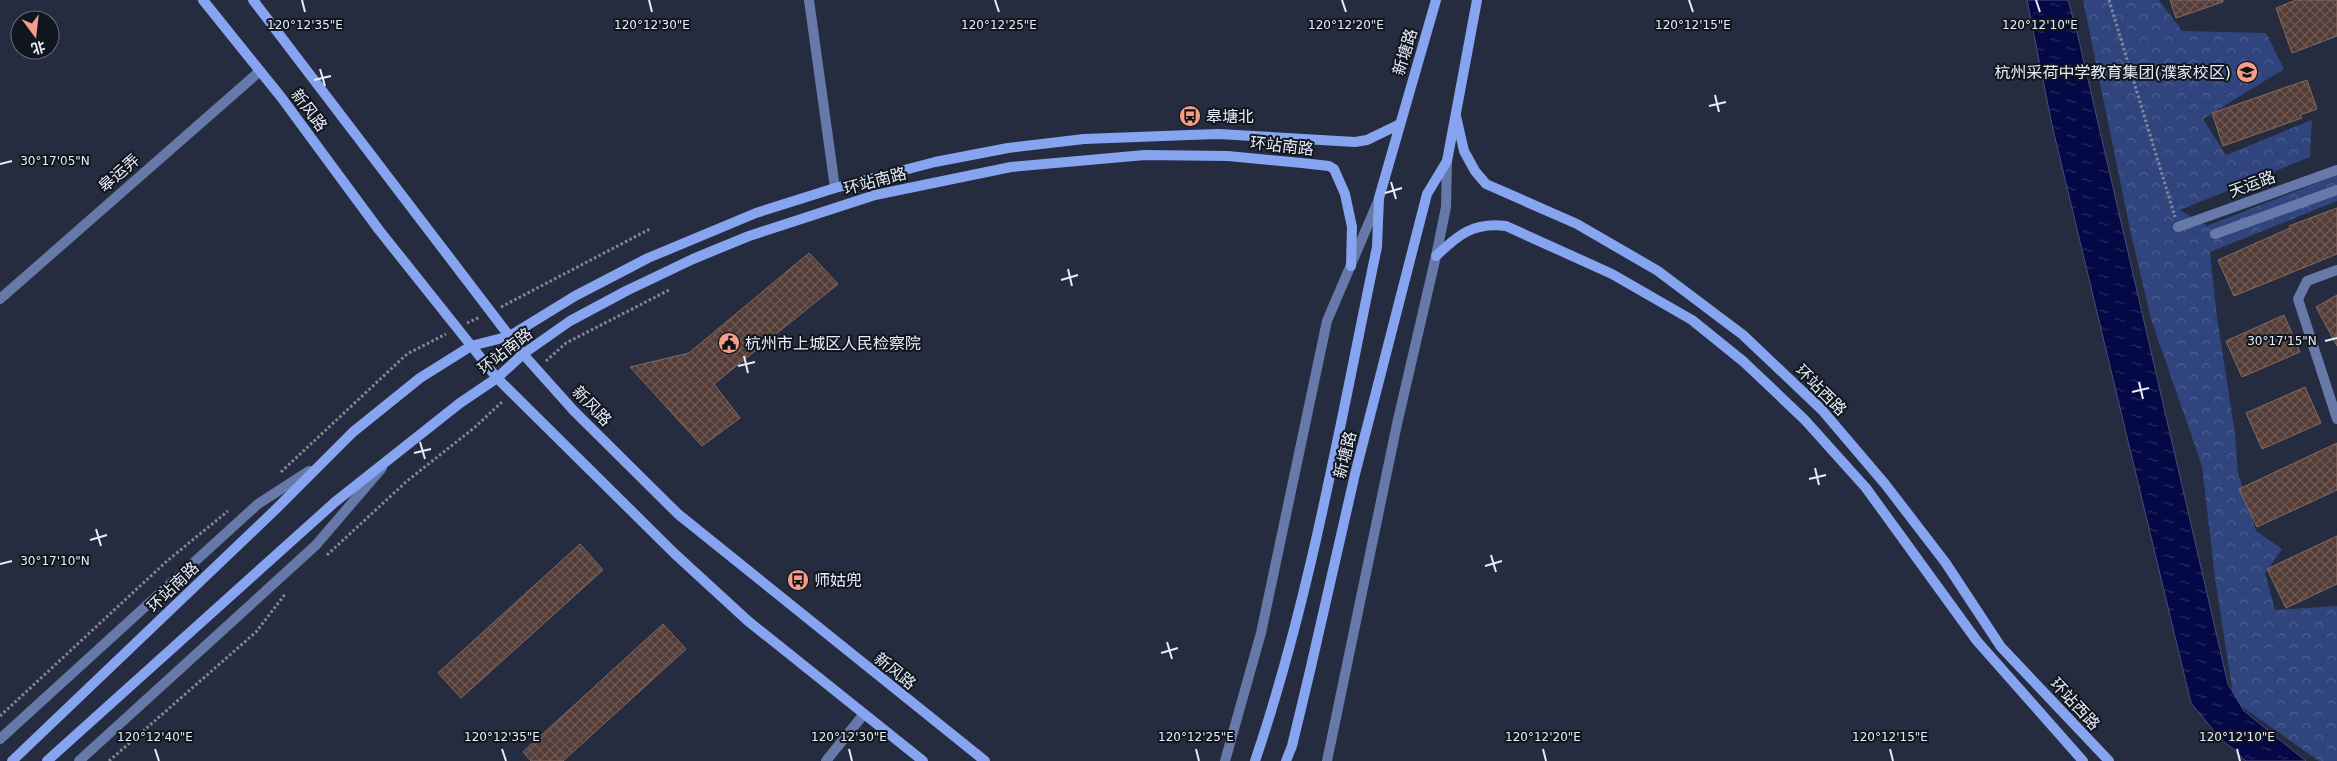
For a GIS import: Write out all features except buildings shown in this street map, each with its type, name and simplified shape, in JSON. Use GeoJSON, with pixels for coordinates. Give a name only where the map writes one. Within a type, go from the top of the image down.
{"type":"FeatureCollection","features":[{"type":"Feature","properties":{"kind":"main road","name":"新风路"},"geometry":{"type":"LineString","coordinates":[[203,0],[260,71],[379,230],[497,378],[675,554],[748,621],[923,761]]}},
{"type":"Feature","properties":{"kind":"main road","name":"新风路"},"geometry":{"type":"LineString","coordinates":[[253,0],[523,354],[574,411],[678,514],[985,761]]}},
{"type":"Feature","properties":{"kind":"main road","name":"新塘路"},"geometry":{"type":"LineString","coordinates":[[1255,761],[1272,710],[1303,595],[1377,247],[1379,198],[1436,0]]}},
{"type":"Feature","properties":{"kind":"main road","name":"新塘路"},"geometry":{"type":"LineString","coordinates":[[1286,761],[1292,746],[1355,474],[1427,194],[1447,161],[1477,0]]}},
{"type":"Feature","properties":{"kind":"main road","name":"环站西路"},"geometry":{"type":"LineString","coordinates":[[1456,116],[1464,151],[1486,184],[1577,224],[1658,272],[1743,335],[1822,410],[1884,484],[1944,562],[2002,647],[2109,761]]}},
{"type":"Feature","properties":{"kind":"main road","name":"环站南路"},"geometry":{"type":"LineString","coordinates":[[12,761],[274,511],[353,432],[420,378],[471,346],[510,336],[575,296],[665,250],[756,213],[834,188],[935,162],[1049,142],[1128,136],[1219,134],[1355,142],[1367,140],[1400,124]]}},
{"type":"Feature","properties":{"kind":"main road","name":"环站南路"},"geometry":{"type":"LineString","coordinates":[[47,761],[335,502],[460,403],[497,378],[523,354],[570,321],[626,291],[693,259],[749,236],[876,195],[1020,166],[1095,158],[1189,154],[1265,158],[1329,166],[1334,169],[1349,209],[1352,227],[1351,266]]}},
{"type":"Feature","properties":{"kind":"main road","name":"环站西路"},"geometry":{"type":"LineString","coordinates":[[1436,256],[1458,236],[1476,227],[1491,224],[1506,226],[1612,274],[1692,320],[1744,362],[1804,420],[1866,488],[1977,641],[2083,761]]}},
{"type":"Feature","properties":{"kind":"street"},"geometry":{"type":"LineString","coordinates":[[809,0],[834,188]]}},
{"type":"Feature","properties":{"kind":"street","name":"皋运弄"},"geometry":{"type":"LineString","coordinates":[[0,299],[260,71]]}},
{"type":"Feature","properties":{"kind":"street","name":"新塘路"},"geometry":{"type":"LineString","coordinates":[[1327,761],[1397,424],[1446,207],[1447,161]]}},
{"type":"Feature","properties":{"kind":"street","name":"天运路"},"geometry":{"type":"LineString","coordinates":[[2178,227],[2337,170]]}},
{"type":"Feature","properties":{"kind":"street"},"geometry":{"type":"LineString","coordinates":[[2215,234],[2337,190]]}},
{"type":"Feature","properties":{"kind":"street","name":"新塘路"},"geometry":{"type":"LineString","coordinates":[[1225,761],[1261,633],[1327,321],[1379,198]]}},
{"type":"Feature","properties":{"kind":"street"},"geometry":{"type":"LineString","coordinates":[[2337,270],[2306,281],[2298,299],[2337,419]]}},
{"type":"Feature","properties":{"kind":"street","name":"环站南路"},"geometry":{"type":"LineString","coordinates":[[0,739],[258,504],[301,478],[353,432]]}},
{"type":"Feature","properties":{"kind":"street","name":"环站南路"},"geometry":{"type":"LineString","coordinates":[[79,761],[316,545],[391,458]]}},
{"type":"Feature","properties":{"kind":"street"},"geometry":{"type":"LineString","coordinates":[[826,761],[864,714]]}},
{"type":"Feature","properties":{"kind":"path"},"geometry":{"type":"LineString","coordinates":[[2109,0],[2178,227]]}},
{"type":"Feature","properties":{"kind":"path"},"geometry":{"type":"LineString","coordinates":[[537,370],[566,343],[671,289]]}},
{"type":"Feature","properties":{"kind":"path"},"geometry":{"type":"LineString","coordinates":[[321,560],[408,481],[474,428],[512,392]]}},
{"type":"Feature","properties":{"kind":"path"},"geometry":{"type":"LineString","coordinates":[[109,761],[256,632],[292,587]]}},
{"type":"Feature","properties":{"kind":"green space"},"geometry":{"type":"Polygon","coordinates":[[[2083,0],[2159,0],[2182,31],[2266,33],[2284,69],[2203,119],[2226,155],[2312,120],[2310,157],[2180,210],[2207,226],[2337,175],[2337,201],[2210,252],[2217,317],[2235,434],[2238,473],[2256,531],[2282,549],[2265,573],[2275,610],[2337,606],[2337,761],[2319,761],[2234,701],[2215,578],[2202,466],[2151,319],[2131,234],[2083,0]]]}},
{"type":"Feature","properties":{"kind":"water"},"geometry":{"type":"Polygon","coordinates":[[[2027,0],[2068,0],[2228,684],[2244,711],[2306,761],[2246,761],[2219,737],[2191,703],[2052,125],[2027,0]]]}},
{"type":"Feature","properties":{"kind":"place","name":"杭州采荷中学教育集团(濮家校区)"},"geometry":{"type":"Point","coordinates":[2247,72]}},
{"type":"Feature","properties":{"kind":"place","name":"皋塘北"},"geometry":{"type":"Point","coordinates":[1190,116]}},
{"type":"Feature","properties":{"kind":"place","name":"杭州市上城区人民检察院"},"geometry":{"type":"Point","coordinates":[729,343]}},
{"type":"Feature","properties":{"kind":"place","name":"师姑兜"},"geometry":{"type":"Point","coordinates":[798,580]}}]}
